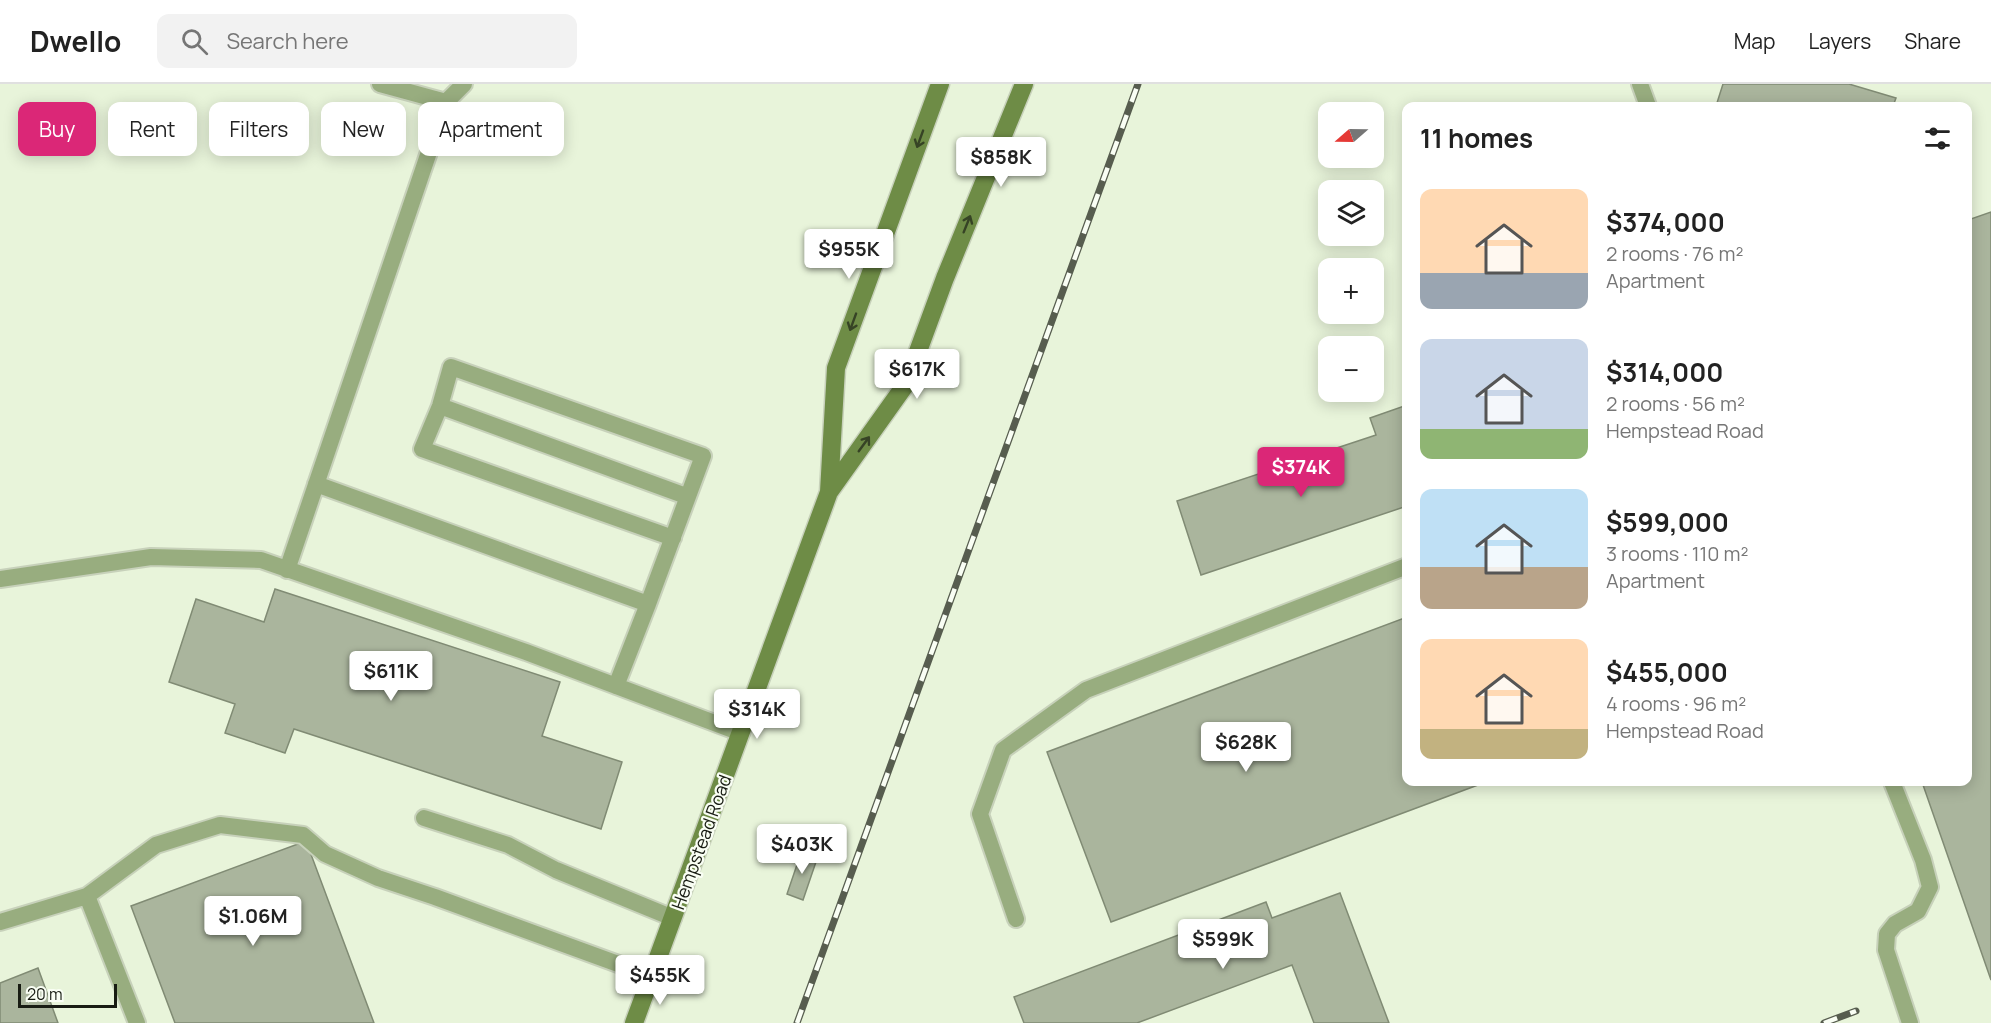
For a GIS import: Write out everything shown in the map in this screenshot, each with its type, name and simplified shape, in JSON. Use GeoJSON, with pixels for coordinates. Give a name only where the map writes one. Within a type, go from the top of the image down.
{"type":"FeatureCollection","features":[{"type":"Feature","properties":{"kind":"main road","name":"Hempstead Road"},"geometry":{"type":"LineString","coordinates":[[830,492],[836,368],[940,84]]}},
{"type":"Feature","properties":{"kind":"main road","name":"Hempstead Road"},"geometry":{"type":"LineString","coordinates":[[634,1023],[830,492],[906,384],[945,278],[1024,84]]}},
{"type":"Feature","properties":{"kind":"lane"},"geometry":{"type":"LineString","coordinates":[[380,84],[446,102],[464,84]]}},
{"type":"Feature","properties":{"kind":"lane"},"geometry":{"type":"LineString","coordinates":[[1640,84],[1647,102]]}},
{"type":"Feature","properties":{"kind":"lane"},"geometry":{"type":"LineString","coordinates":[[287,570],[428,156]]}},
{"type":"Feature","properties":{"kind":"lane"},"geometry":{"type":"LineString","coordinates":[[616,686],[648,604],[672,538],[686,496],[703,456],[452,367],[440,406],[422,449],[672,538]]}},
{"type":"Feature","properties":{"kind":"lane"},"geometry":{"type":"LineString","coordinates":[[440,406],[686,496]]}},
{"type":"Feature","properties":{"kind":"lane"},"geometry":{"type":"LineString","coordinates":[[316,484],[648,604]]}},
{"type":"Feature","properties":{"kind":"lane"},"geometry":{"type":"LineString","coordinates":[[0,579],[151,557],[261,560],[526,652],[741,733]]}},
{"type":"Feature","properties":{"kind":"lane"},"geometry":{"type":"LineString","coordinates":[[1017,919],[980,814],[1003,750],[1086,690],[1402,568]]}},
{"type":"Feature","properties":{"kind":"lane"},"geometry":{"type":"LineString","coordinates":[[1894,786],[1923,860],[1930,887],[1918,911],[1895,924],[1887,934],[1886,950],[1910,1023]]}},
{"type":"Feature","properties":{"kind":"lane"},"geometry":{"type":"LineString","coordinates":[[424,818],[508,845],[556,870],[673,918]]}},
{"type":"Feature","properties":{"kind":"lane"},"geometry":{"type":"LineString","coordinates":[[0,922],[87,896],[156,845],[220,825],[303,835],[325,854],[378,878],[651,976]]}},
{"type":"Feature","properties":{"kind":"lane"},"geometry":{"type":"LineString","coordinates":[[87,896],[138,1023]]}},
{"type":"Feature","properties":{"kind":"building"},"geometry":{"type":"Polygon","coordinates":[[[1723,84],[1849,84],[1896,98],[1894,102],[1717,102],[1723,84]]]}},
{"type":"Feature","properties":{"kind":"building"},"geometry":{"type":"Polygon","coordinates":[[[1991,212],[1991,980],[1923,786],[1972,786],[1972,219],[1991,212]]]}},
{"type":"Feature","properties":{"kind":"building"},"geometry":{"type":"Polygon","coordinates":[[[1402,407],[1402,508],[1201,575],[1177,501],[1376,435],[1370,418],[1402,407]]]}},
{"type":"Feature","properties":{"kind":"building"},"geometry":{"type":"Polygon","coordinates":[[[275,589],[560,682],[542,736],[622,762],[601,829],[294,729],[285,753],[225,733],[235,704],[169,682],[196,599],[264,622],[275,589]]]}},
{"type":"Feature","properties":{"kind":"building"},"geometry":{"type":"Polygon","coordinates":[[[1402,619],[1402,786],[1475,786],[1111,922],[1047,752],[1402,619]]]}},
{"type":"Feature","properties":{"kind":"building"},"geometry":{"type":"Polygon","coordinates":[[[306,841],[374,1023],[175,1023],[131,906],[306,841]]]}},
{"type":"Feature","properties":{"kind":"building"},"geometry":{"type":"Polygon","coordinates":[[[802,850],[818,856],[803,900],[787,894],[802,850]]]}},
{"type":"Feature","properties":{"kind":"building"},"geometry":{"type":"Polygon","coordinates":[[[1340,893],[1389,1023],[1314,1023],[1292,965],[1137,1023],[1024,1023],[1014,997],[1266,902],[1272,918],[1340,893]]]}},
{"type":"Feature","properties":{"kind":"building"},"geometry":{"type":"Polygon","coordinates":[[[38,968],[58,1023],[0,1023],[0,983],[38,968]]]}},
{"type":"Feature","properties":{"kind":"railway"},"geometry":{"type":"LineString","coordinates":[[797,1023],[1138,84]]}},
{"type":"Feature","properties":{"kind":"railway"},"geometry":{"type":"LineString","coordinates":[[1824,1023],[1856,1011]]}}]}
